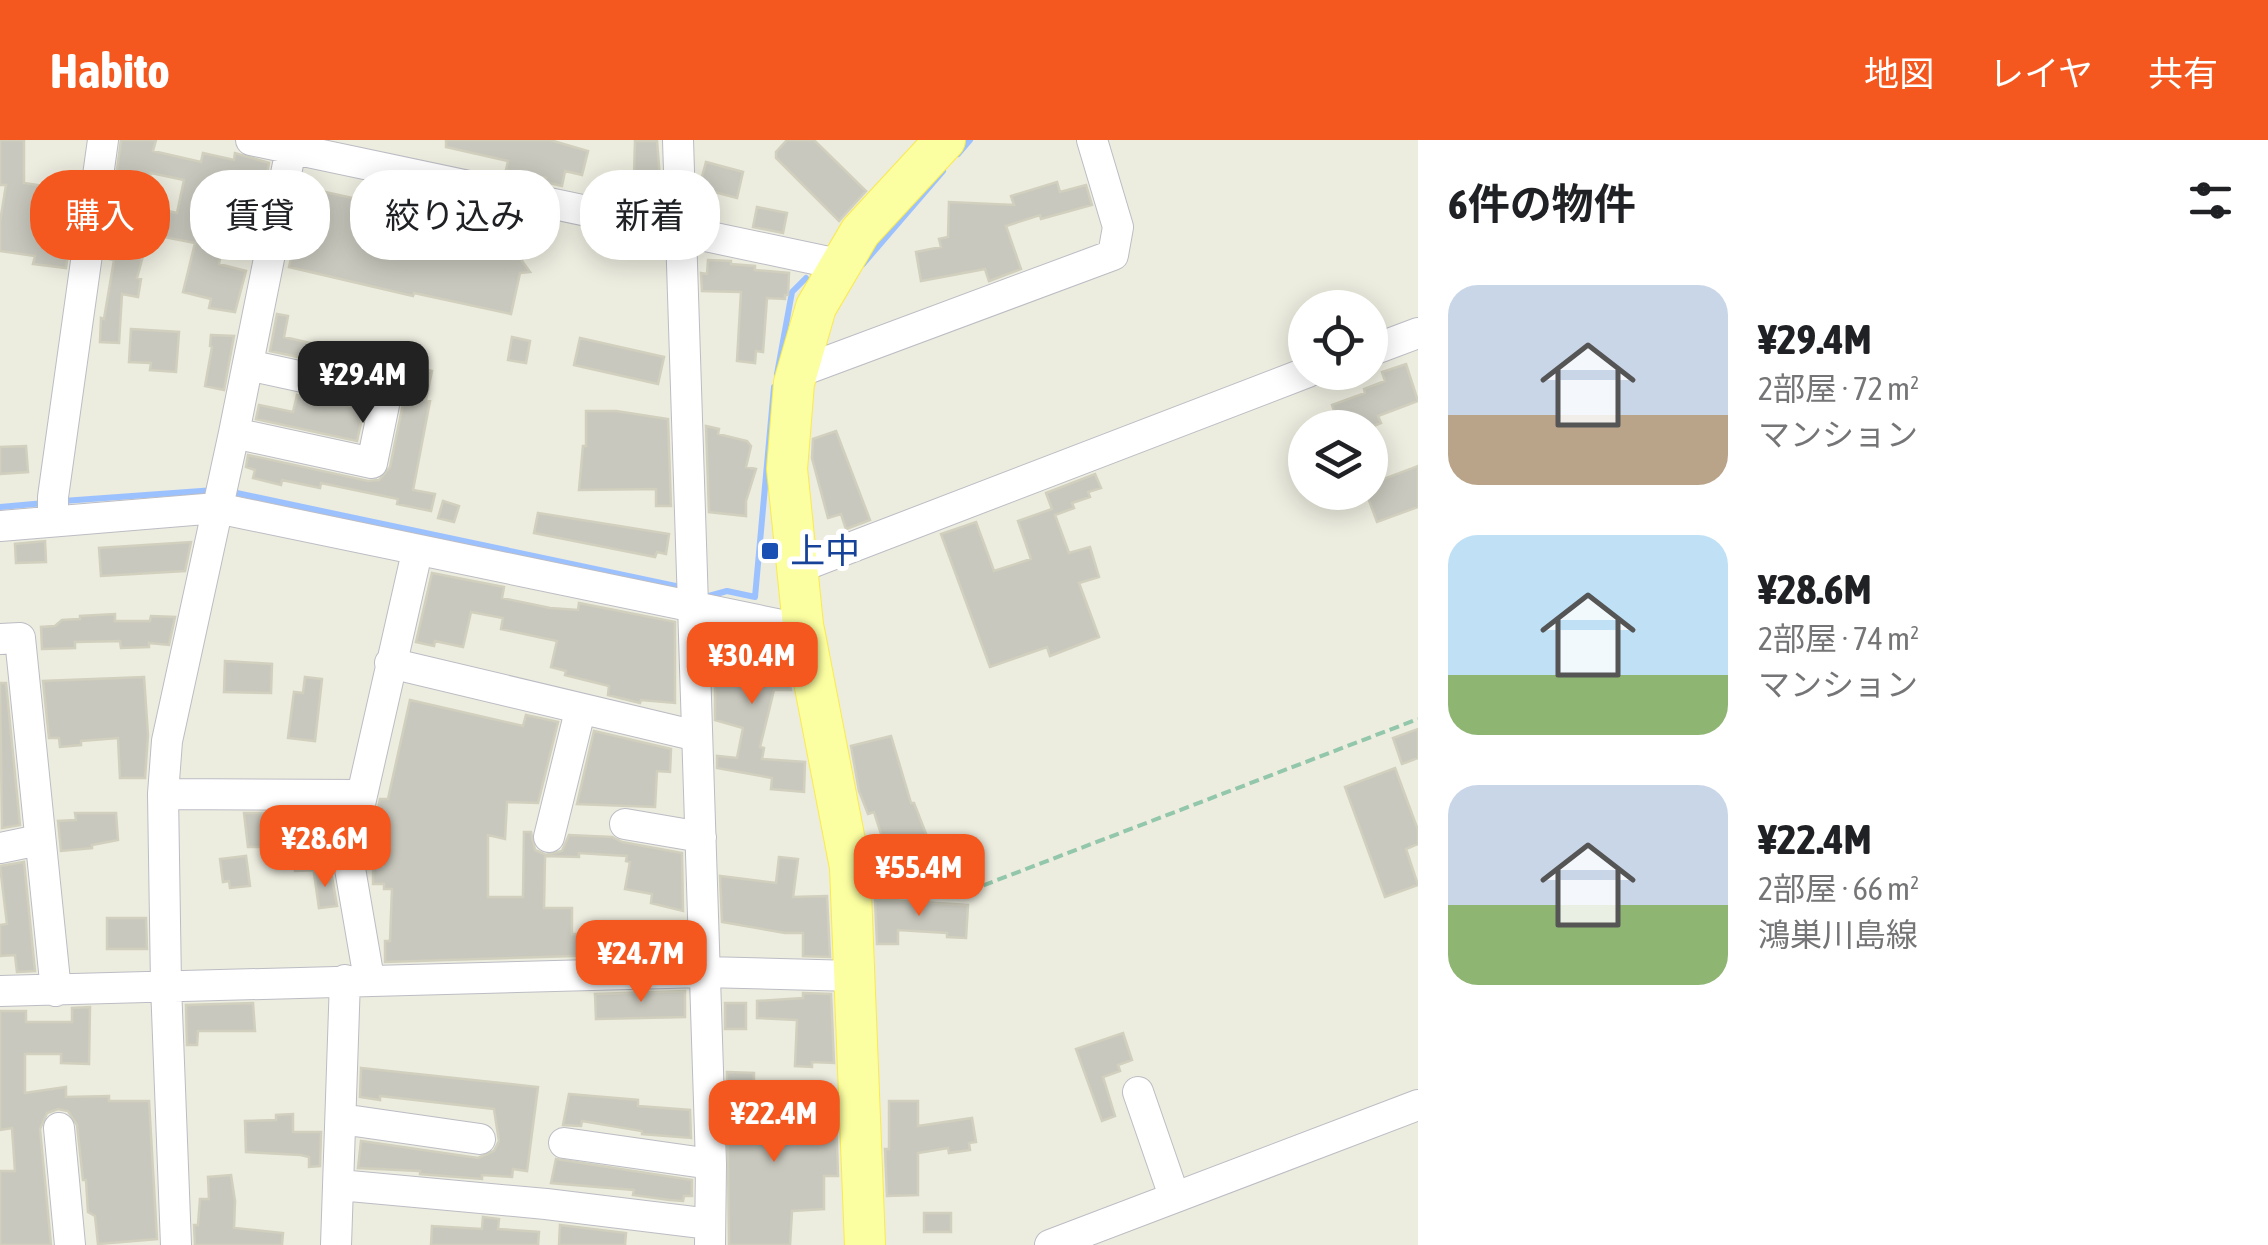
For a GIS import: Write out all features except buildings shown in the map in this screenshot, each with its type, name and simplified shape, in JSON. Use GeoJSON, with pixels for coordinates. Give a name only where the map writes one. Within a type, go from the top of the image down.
{"type":"FeatureCollection","features":[{"type":"Feature","properties":{"kind":"main road"},"geometry":{"type":"LineString","coordinates":[[865,1245],[850,867],[803,625],[787,470],[796,374],[816,307],[860,232],[944,140]]}},
{"type":"Feature","properties":{"kind":"street"},"geometry":{"type":"LineString","coordinates":[[53,509],[104,140]]}},
{"type":"Feature","properties":{"kind":"street"},"geometry":{"type":"LineString","coordinates":[[251,140],[580,211]]}},
{"type":"Feature","properties":{"kind":"street"},"geometry":{"type":"LineString","coordinates":[[678,140],[679,170]]}},
{"type":"Feature","properties":{"kind":"street"},"geometry":{"type":"LineString","coordinates":[[796,374],[1112,255],[1118,227],[1092,140]]}},
{"type":"Feature","properties":{"kind":"street"},"geometry":{"type":"LineString","coordinates":[[176,1245],[166,985],[166,740],[234,433],[291,148]]}},
{"type":"Feature","properties":{"kind":"street"},"geometry":{"type":"LineString","coordinates":[[720,241],[838,264]]}},
{"type":"Feature","properties":{"kind":"street"},"geometry":{"type":"LineString","coordinates":[[338,1185],[546,1204],[710,1234],[683,260]]}},
{"type":"Feature","properties":{"kind":"street"},"geometry":{"type":"LineString","coordinates":[[1388,344],[1418,333]]}},
{"type":"Feature","properties":{"kind":"street"},"geometry":{"type":"LineString","coordinates":[[234,433],[372,463],[386,396],[248,365]]}},
{"type":"Feature","properties":{"kind":"street"},"geometry":{"type":"LineString","coordinates":[[795,569],[1288,380]]}},
{"type":"Feature","properties":{"kind":"street"},"geometry":{"type":"LineString","coordinates":[[0,526],[53,509],[219,498],[417,552],[786,626],[803,625]]}},
{"type":"Feature","properties":{"kind":"street"},"geometry":{"type":"LineString","coordinates":[[336,1245],[341,1119],[357,979],[348,856],[417,552]]}},
{"type":"Feature","properties":{"kind":"street"},"geometry":{"type":"LineString","coordinates":[[0,639],[20,638],[56,991]]}},
{"type":"Feature","properties":{"kind":"street"},"geometry":{"type":"LineString","coordinates":[[390,664],[697,736]]}},
{"type":"Feature","properties":{"kind":"street"},"geometry":{"type":"LineString","coordinates":[[549,837],[580,711]]}},
{"type":"Feature","properties":{"kind":"street"},"geometry":{"type":"LineString","coordinates":[[163,794],[362,794]]}},
{"type":"Feature","properties":{"kind":"street"},"geometry":{"type":"LineString","coordinates":[[625,824],[701,837]]}},
{"type":"Feature","properties":{"kind":"street"},"geometry":{"type":"LineString","coordinates":[[0,848],[39,840]]}},
{"type":"Feature","properties":{"kind":"street"},"geometry":{"type":"LineString","coordinates":[[0,992],[704,972],[854,976]]}},
{"type":"Feature","properties":{"kind":"street"},"geometry":{"type":"LineString","coordinates":[[1138,1092],[1174,1196]]}},
{"type":"Feature","properties":{"kind":"street"},"geometry":{"type":"LineString","coordinates":[[1050,1245],[1418,1105]]}},
{"type":"Feature","properties":{"kind":"street"},"geometry":{"type":"LineString","coordinates":[[341,1119],[480,1138]]}},
{"type":"Feature","properties":{"kind":"street"},"geometry":{"type":"LineString","coordinates":[[58,1128],[70,1245]]}},
{"type":"Feature","properties":{"kind":"street"},"geometry":{"type":"LineString","coordinates":[[564,1143],[711,1164]]}},
{"type":"Feature","properties":{"kind":"path"},"geometry":{"type":"LineString","coordinates":[[851,890],[979,887],[1418,719]]}},
{"type":"Feature","properties":{"kind":"waterway"},"geometry":{"type":"LineString","coordinates":[[958,154],[970,140]]}},
{"type":"Feature","properties":{"kind":"waterway"},"geometry":{"type":"LineString","coordinates":[[863,264],[943,171]]}},
{"type":"Feature","properties":{"kind":"waterway"},"geometry":{"type":"LineString","coordinates":[[777,374],[792,292],[806,278]]}},
{"type":"Feature","properties":{"kind":"waterway"},"geometry":{"type":"LineString","coordinates":[[705,597],[727,591],[755,597],[774,387]]}},
{"type":"Feature","properties":{"kind":"waterway"},"geometry":{"type":"LineString","coordinates":[[63,501],[215,490]]}},
{"type":"Feature","properties":{"kind":"waterway"},"geometry":{"type":"LineString","coordinates":[[232,492],[685,588]]}},
{"type":"Feature","properties":{"kind":"waterway"},"geometry":{"type":"LineString","coordinates":[[0,507],[45,503]]}},
{"type":"Feature","properties":{"kind":"place","name":"上中"},"geometry":{"type":"Point","coordinates":[770,551]}}]}
